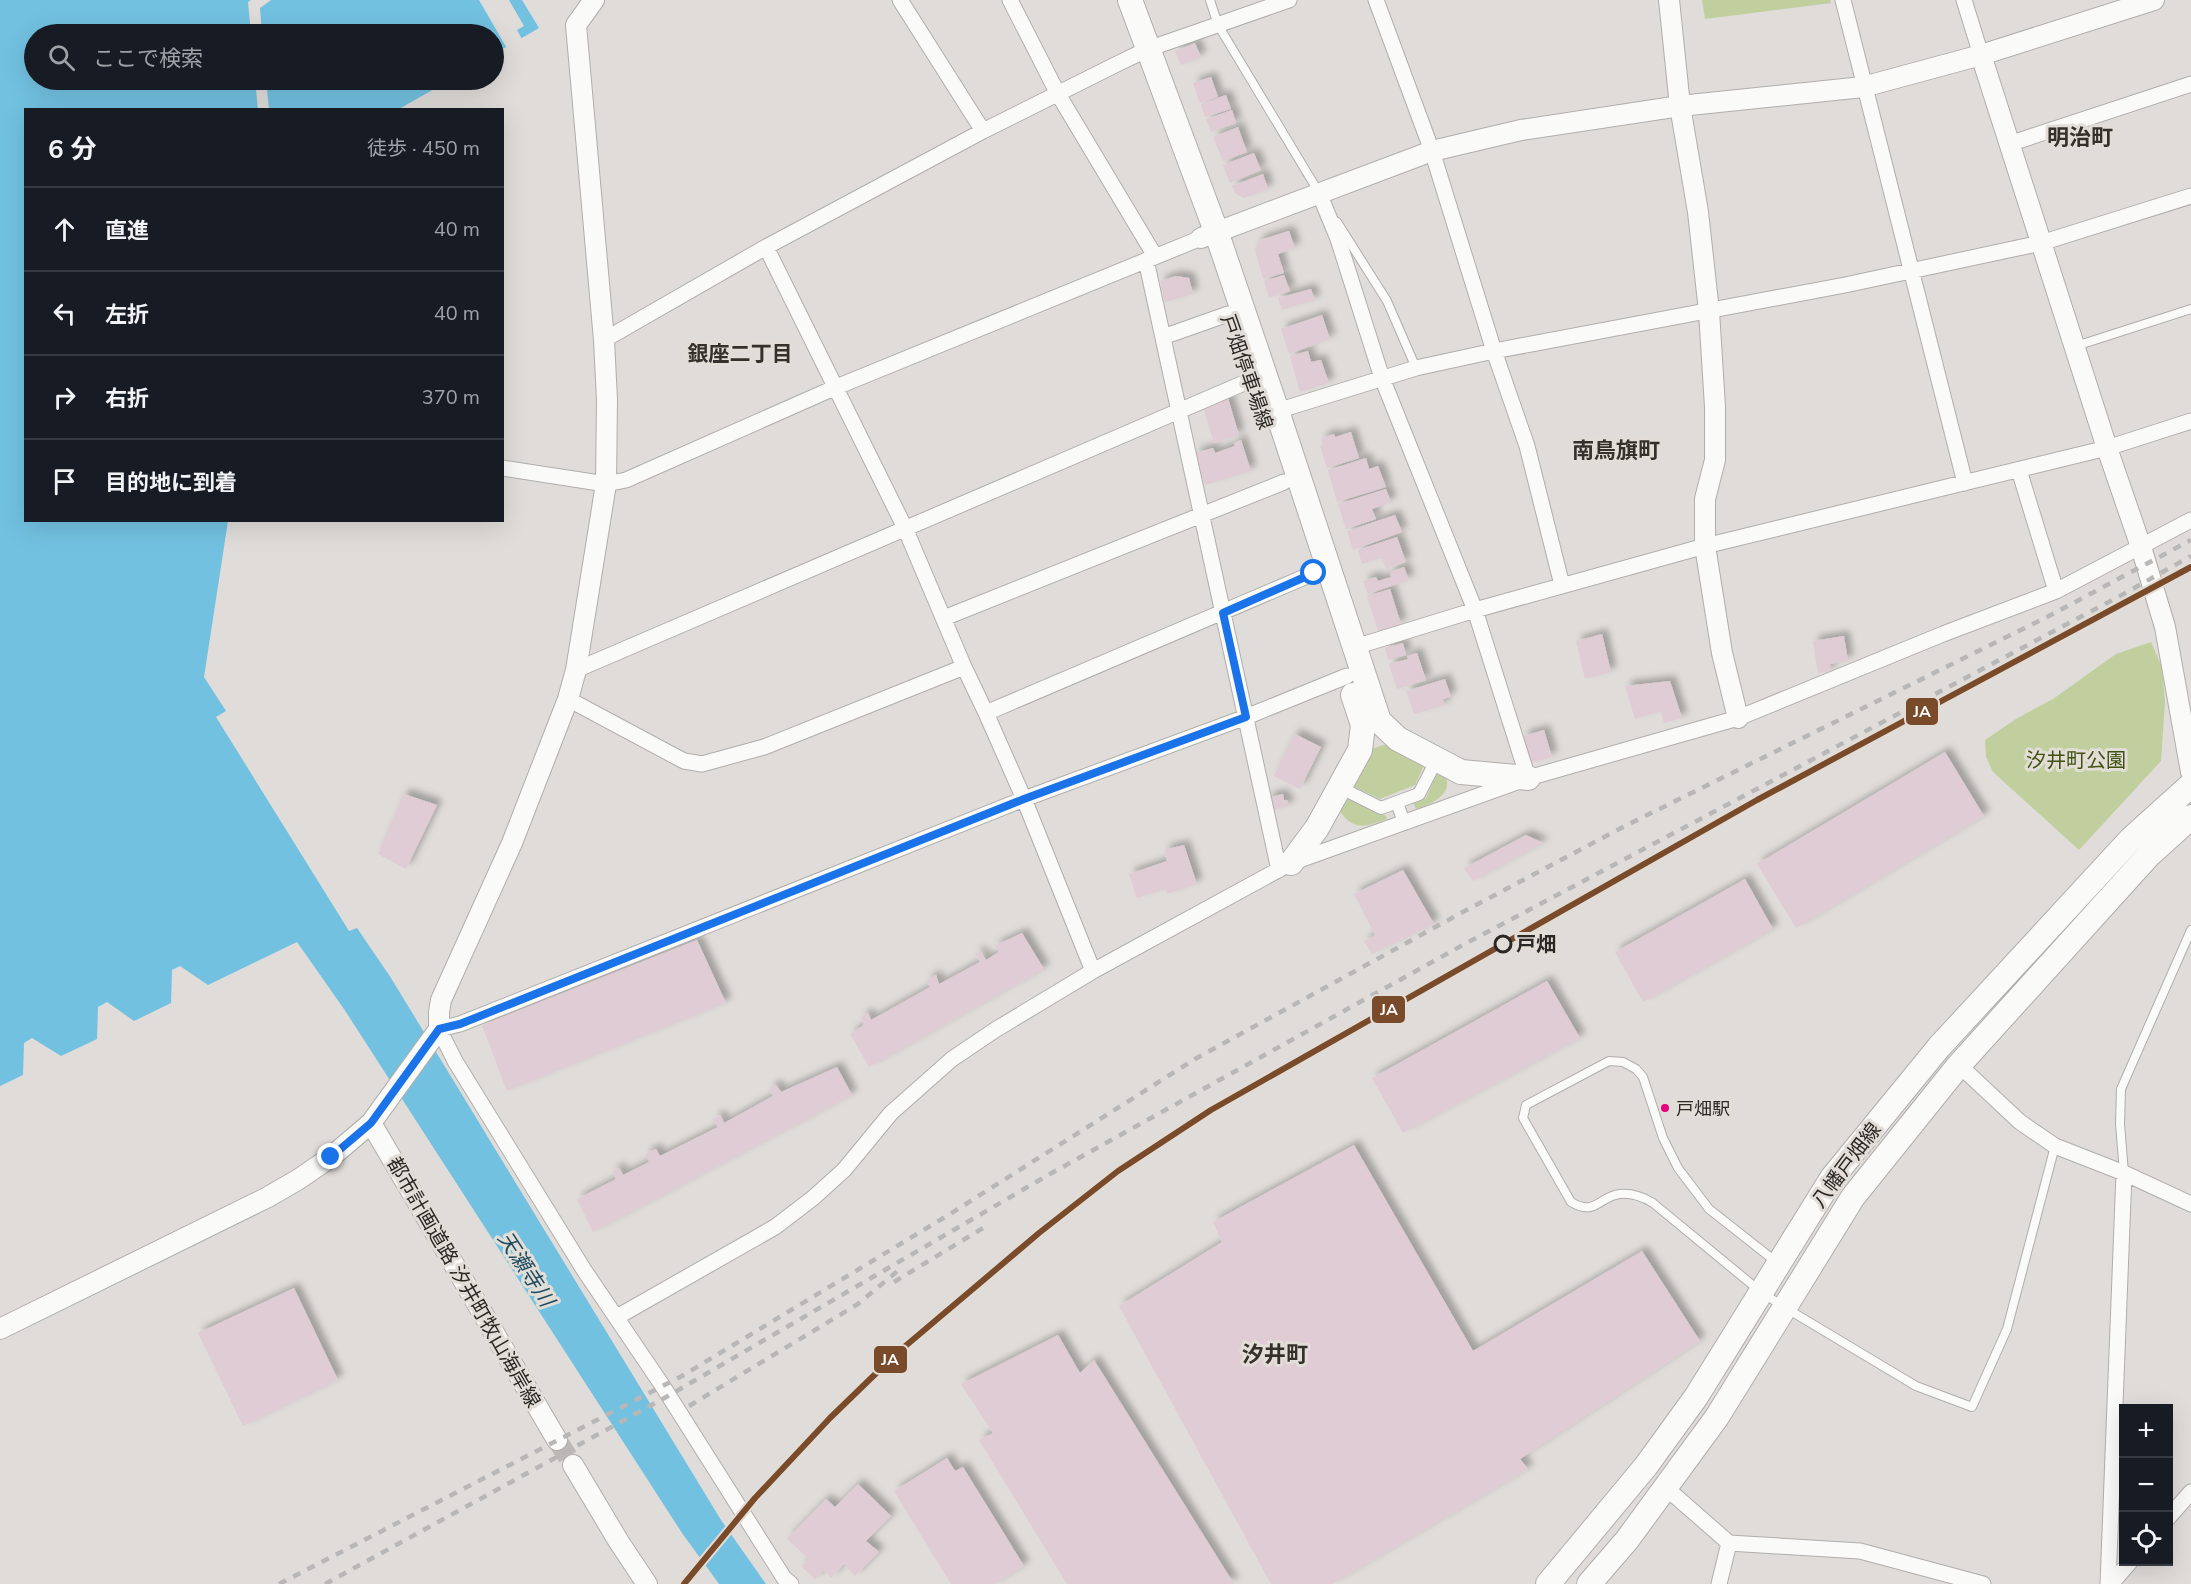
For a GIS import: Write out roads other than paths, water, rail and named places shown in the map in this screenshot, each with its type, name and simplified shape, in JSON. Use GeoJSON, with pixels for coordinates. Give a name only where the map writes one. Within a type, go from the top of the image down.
{"type":"FeatureCollection","features":[{"type":"Feature","properties":{"kind":"main road","name":"戸畑停車場線"},"geometry":{"type":"LineString","coordinates":[[1113,0],[1141,52],[1208,234],[1277,411],[1379,721],[1398,739],[1461,772],[1528,778]]}},
{"type":"Feature","properties":{"kind":"main road","name":"戸畑停車場線"},"geometry":{"type":"LineString","coordinates":[[1130,0],[1141,52]]}},
{"type":"Feature","properties":{"kind":"main road","name":"戸畑停車場線"},"geometry":{"type":"LineString","coordinates":[[1208,234],[1228,315],[1363,725],[1360,750],[1317,828],[1285,866]]}},
{"type":"Feature","properties":{"kind":"main road"},"geometry":{"type":"LineString","coordinates":[[1360,750],[1376,738],[1398,739]]}},
{"type":"Feature","properties":{"kind":"main road","name":"八幡戸畑線"},"geometry":{"type":"LineString","coordinates":[[1589,1584],[1627,1540],[1717,1417],[1776,1298],[1779,1269],[1832,1178],[1938,1047],[2131,839],[2191,785]]}},
{"type":"Feature","properties":{"kind":"main road","name":"八幡戸畑線"},"geometry":{"type":"LineString","coordinates":[[1548,1584],[1646,1466],[1696,1397],[1959,1065],[2149,855],[2191,817]]}},
{"type":"Feature","properties":{"kind":"street"},"geometry":{"type":"LineString","coordinates":[[594,0],[576,25],[604,340],[607,400],[606,484],[576,670],[568,699],[512,843],[441,1000],[439,1029],[455,1061],[585,1270],[784,1578],[791,1584]]}},
{"type":"Feature","properties":{"kind":"street"},"geometry":{"type":"LineString","coordinates":[[900,0],[982,131]]}},
{"type":"Feature","properties":{"kind":"street"},"geometry":{"type":"LineString","coordinates":[[1010,0],[1058,94],[1151,258],[1163,337],[1223,613],[1246,717],[1285,866]]}},
{"type":"Feature","properties":{"kind":"street"},"geometry":{"type":"LineString","coordinates":[[604,340],[766,247],[982,131],[1141,52],[1289,0]]}},
{"type":"Feature","properties":{"kind":"street"},"geometry":{"type":"LineString","coordinates":[[1376,0],[1432,151],[1494,351],[1527,446],[1562,585]]}},
{"type":"Feature","properties":{"kind":"street"},"geometry":{"type":"LineString","coordinates":[[1668,0],[1680,106],[1698,212],[1709,311],[1715,407],[1715,460],[1705,499],[1705,546],[1722,653],[1738,718]]}},
{"type":"Feature","properties":{"kind":"street"},"geometry":{"type":"LineString","coordinates":[[1842,0],[1965,483]]}},
{"type":"Feature","properties":{"kind":"street"},"geometry":{"type":"LineString","coordinates":[[1964,0],[2165,627],[2191,772]]}},
{"type":"Feature","properties":{"kind":"street"},"geometry":{"type":"LineString","coordinates":[[504,468],[606,484],[626,480],[834,388],[1208,234],[1432,151],[1521,130],[1680,106],[1863,87],[1982,55],[2154,0]]}},
{"type":"Feature","properties":{"kind":"street"},"geometry":{"type":"LineString","coordinates":[[2009,144],[2191,84]]}},
{"type":"Feature","properties":{"kind":"street"},"geometry":{"type":"LineString","coordinates":[[1319,193],[1338,239],[1382,378],[1475,610],[1528,778]]}},
{"type":"Feature","properties":{"kind":"street"},"geometry":{"type":"LineString","coordinates":[[1277,411],[1416,368],[1911,271],[2042,243],[2191,196]]}},
{"type":"Feature","properties":{"kind":"street"},"geometry":{"type":"LineString","coordinates":[[766,247],[905,528],[964,667],[1024,799],[1093,971]]}},
{"type":"Feature","properties":{"kind":"street"},"geometry":{"type":"LineString","coordinates":[[1163,337],[1228,315]]}},
{"type":"Feature","properties":{"kind":"street"},"geometry":{"type":"LineString","coordinates":[[576,670],[1251,380]]}},
{"type":"Feature","properties":{"kind":"street"},"geometry":{"type":"LineString","coordinates":[[1355,646],[1705,546],[2107,448],[2191,421]]}},
{"type":"Feature","properties":{"kind":"street"},"geometry":{"type":"LineString","coordinates":[[2019,470],[2056,591]]}},
{"type":"Feature","properties":{"kind":"street"},"geometry":{"type":"LineString","coordinates":[[945,618],[1284,482]]}},
{"type":"Feature","properties":{"kind":"street"},"geometry":{"type":"LineString","coordinates":[[617,1317],[775,1227],[813,1198],[844,1170],[891,1113],[952,1059],[995,1030],[1093,971],[1285,866],[1528,778],[1738,718],[2056,591],[2191,520]]}},
{"type":"Feature","properties":{"kind":"street"},"geometry":{"type":"LineString","coordinates":[[986,712],[1314,573]]}},
{"type":"Feature","properties":{"kind":"street"},"geometry":{"type":"LineString","coordinates":[[568,699],[684,761],[702,764],[764,747],[964,667]]}},
{"type":"Feature","properties":{"kind":"street"},"geometry":{"type":"LineString","coordinates":[[0,1329],[268,1197],[299,1179],[331,1157],[371,1123],[439,1029],[471,1019],[1024,799],[1246,717],[1347,676]]}},
{"type":"Feature","properties":{"kind":"street"},"geometry":{"type":"LineString","coordinates":[[1347,791],[1381,808],[1399,808],[1419,794],[1434,765]]}},
{"type":"Feature","properties":{"kind":"street"},"geometry":{"type":"LineString","coordinates":[[1959,1065],[2020,1122],[2055,1146],[2124,1173],[2191,1204]]}},
{"type":"Feature","properties":{"kind":"street","name":"都市計画道路 汐井町牧山海岸線"},"geometry":{"type":"LineString","coordinates":[[371,1123],[557,1440]]}},
{"type":"Feature","properties":{"kind":"street"},"geometry":{"type":"LineString","coordinates":[[2109,1584],[2124,1173]]}},
{"type":"Feature","properties":{"kind":"street"},"geometry":{"type":"LineString","coordinates":[[573,1465],[647,1584]]}},
{"type":"Feature","properties":{"kind":"street"},"geometry":{"type":"LineString","coordinates":[[1665,1487],[1729,1543],[1860,1551],[1949,1580],[1983,1584]]}},
{"type":"Feature","properties":{"kind":"street"},"geometry":{"type":"LineString","coordinates":[[2173,1513],[2191,1492]]}},
{"type":"Feature","properties":{"kind":"street"},"geometry":{"type":"LineString","coordinates":[[1719,1584],[1729,1543]]}},
{"type":"Feature","properties":{"kind":"street"},"geometry":{"type":"LineString","coordinates":[[2109,1584],[2126,1566]]}},
{"type":"Feature","properties":{"kind":"lane"},"geometry":{"type":"LineString","coordinates":[[1210,0],[1218,25],[1387,301],[1416,368]]}},
{"type":"Feature","properties":{"kind":"lane"},"geometry":{"type":"LineString","coordinates":[[2075,347],[2191,309]]}},
{"type":"Feature","properties":{"kind":"lane"},"geometry":{"type":"LineString","coordinates":[[2124,1173],[2120,1124],[2121,1089],[2191,930]]}},
{"type":"Feature","properties":{"kind":"lane"},"geometry":{"type":"LineString","coordinates":[[1779,1269],[1709,1209],[1678,1168],[1663,1138],[1643,1077],[1636,1069],[1623,1062],[1609,1061],[1526,1105],[1523,1118],[1571,1202],[1580,1208],[1593,1208],[1618,1194],[1639,1195],[1653,1203],[1776,1298],[1916,1386],[1972,1407],[2007,1329],[2055,1146]]}},
{"type":"Feature","properties":{"kind":"water","name":"天瀬寺川"},"geometry":{"type":"Polygon","coordinates":[[[0,0],[522,0],[539,28],[504,48],[504,24],[24,24],[24,90],[432,90],[401,108],[24,108],[24,522],[228,522],[204,677],[226,711],[216,717],[349,931],[357,928],[391,978],[721,1520],[766,1584],[719,1584],[682,1533],[344,1009],[297,942],[208,985],[180,966],[172,970],[171,1003],[134,1021],[107,1002],[98,1007],[97,1039],[61,1056],[32,1038],[24,1043],[23,1075],[0,1086],[0,0]]]}},
{"type":"Feature","properties":{"kind":"tunnel"},"geometry":{"type":"LineString","coordinates":[[557,1440],[573,1465]]}},
{"type":"Feature","properties":{"kind":"railway"},"geometry":{"type":"LineString","coordinates":[[279,1584],[682,1376],[950,1214],[1195,1059],[1461,913],[1627,825],[2049,616],[2191,540]]}},
{"type":"Feature","properties":{"kind":"railway"},"geometry":{"type":"LineString","coordinates":[[325,1584],[668,1396],[1050,1174],[1461,946],[2120,596],[2191,556]]}},
{"type":"Feature","properties":{"kind":"railway"},"geometry":{"type":"LineString","coordinates":[[894,1282],[983,1228]]}},
{"type":"Feature","properties":{"kind":"railway"},"geometry":{"type":"LineString","coordinates":[[689,1406],[858,1304],[900,1269]]}},
{"type":"Feature","properties":{"kind":"place","name":"戸畑"},"geometry":{"type":"Point","coordinates":[1503,944]}},
{"type":"Feature","properties":{"kind":"place","name":"戸畑駅"},"geometry":{"type":"Point","coordinates":[1665,1108]}},
{"type":"Feature","properties":{"kind":"district","name":"明治町"},"geometry":{"type":"Point","coordinates":[2080,137]}},
{"type":"Feature","properties":{"kind":"district","name":"銀座二丁目"},"geometry":{"type":"Point","coordinates":[740,354]}},
{"type":"Feature","properties":{"kind":"district","name":"南鳥旗町"},"geometry":{"type":"Point","coordinates":[1616,450]}},
{"type":"Feature","properties":{"kind":"district","name":"汐井町"},"geometry":{"type":"Point","coordinates":[1275,1354]}},
{"type":"Feature","properties":{"kind":"park label","name":"汐井町公園"},"geometry":{"type":"Point","coordinates":[2076,760]}}]}
